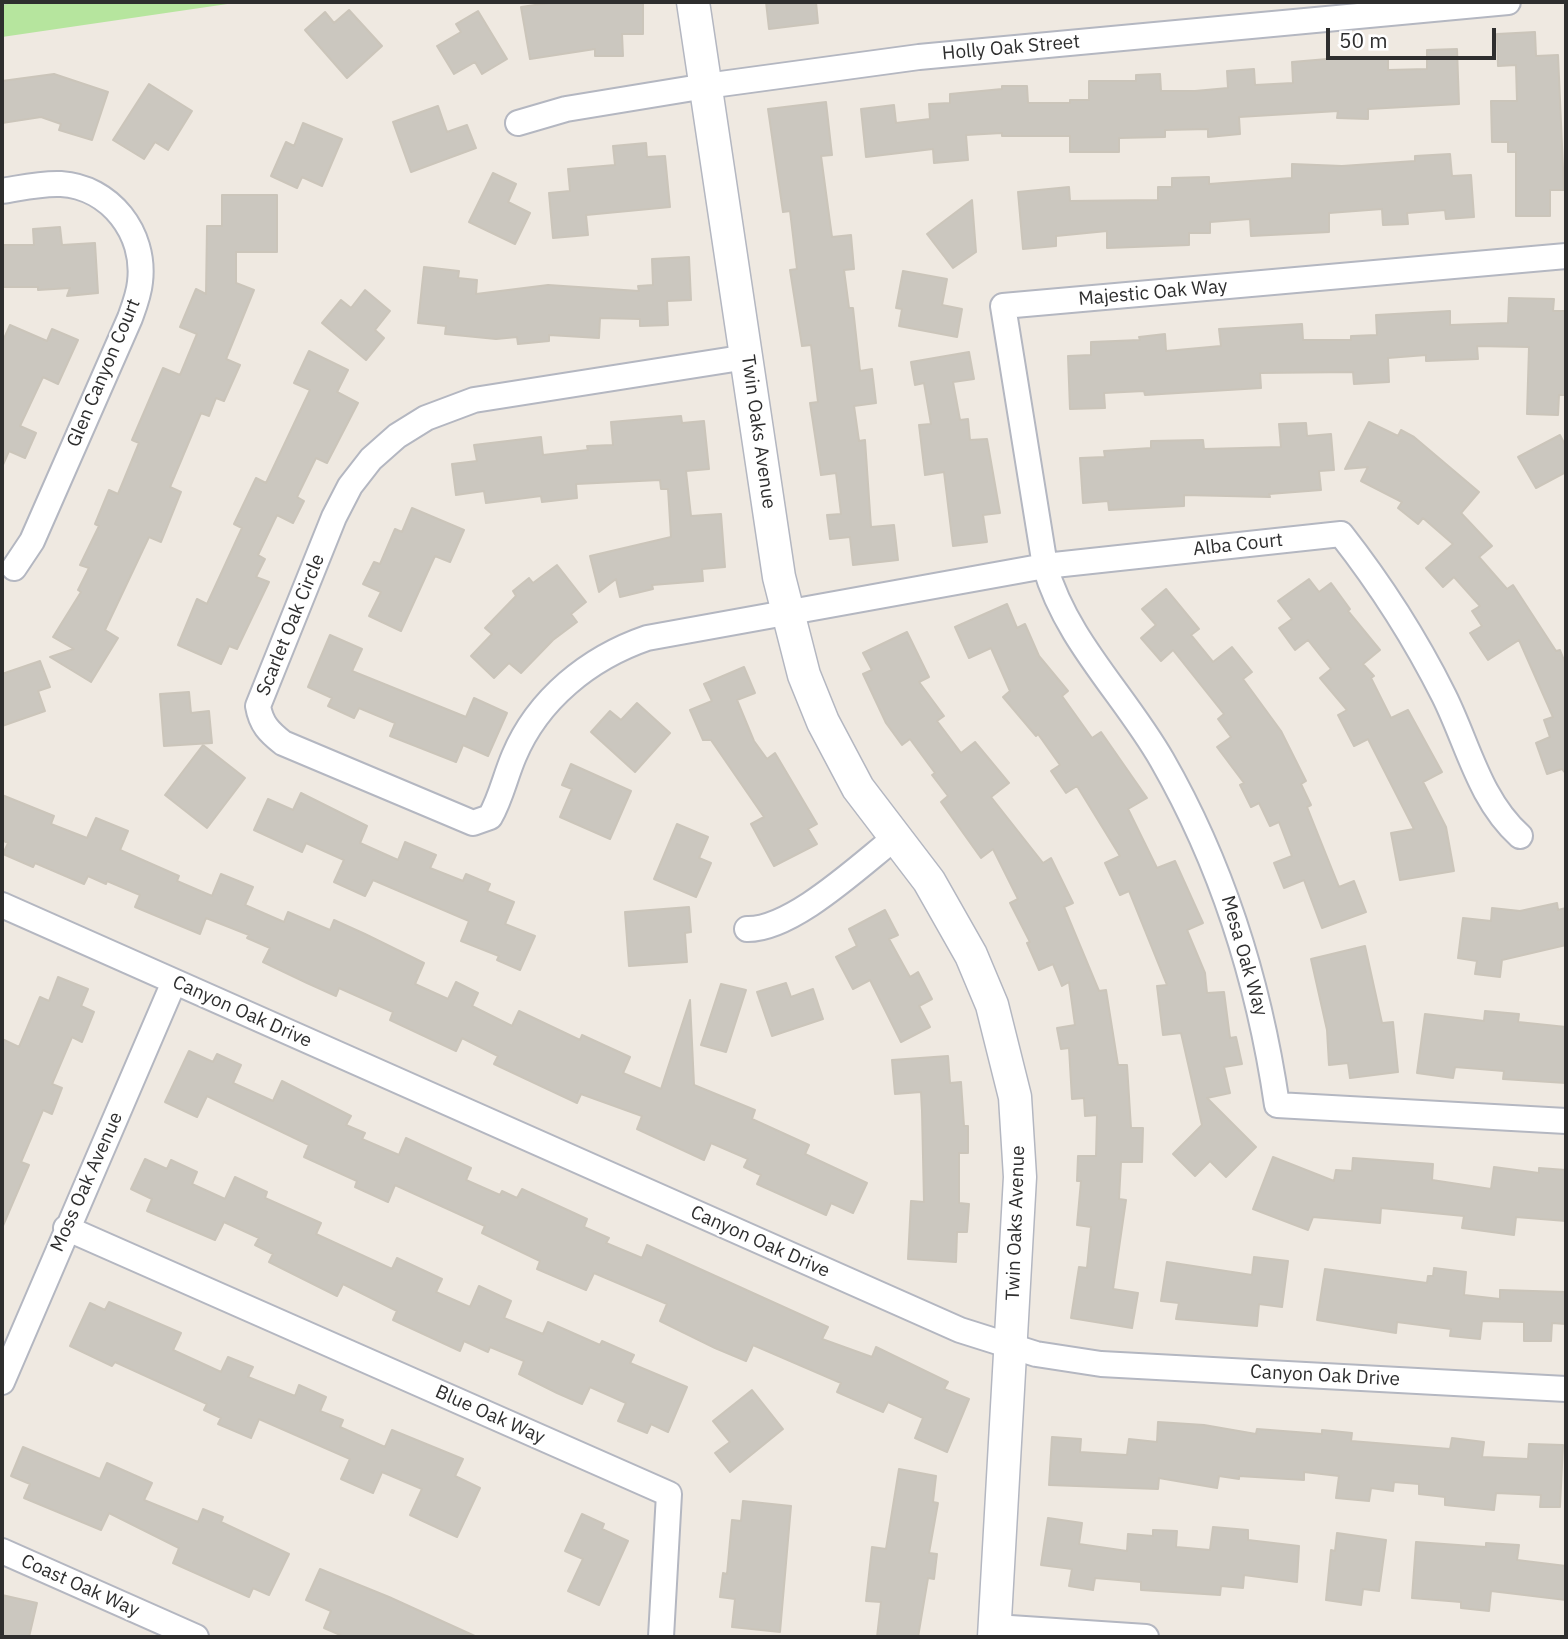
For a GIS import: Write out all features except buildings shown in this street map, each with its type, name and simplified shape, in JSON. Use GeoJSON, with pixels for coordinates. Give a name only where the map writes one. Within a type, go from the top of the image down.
{"type":"FeatureCollection","features":[{"type":"Feature","properties":{"kind":"street","name":"Twin Oaks Avenue"},"geometry":{"type":"LineString","coordinates":[[693,2],[787,611],[804,676],[822,722],[858,788],[929,881],[967,946],[992,1005],[1009,1067],[1018,1123],[1020,1177],[994,1632]]}},
{"type":"Feature","properties":{"kind":"street","name":"Holly Oak Street"},"geometry":{"type":"LineString","coordinates":[[518,123],[566,110],[706,86],[919,57],[1508,2]]}},
{"type":"Feature","properties":{"kind":"street","name":"Glen Canyon Court"},"geometry":{"type":"LineString","coordinates":[[2,191],[61,184],[78,186],[102,198],[127,222],[141,266],[141,282],[130,318],[32,541],[14,568]]}},
{"type":"Feature","properties":{"kind":"street","name":"Majestic Oak Way"},"geometry":{"type":"LineString","coordinates":[[1045,566],[1003,306],[1566,256]]}},
{"type":"Feature","properties":{"kind":"street","name":"Scarlet Oak Circle"},"geometry":{"type":"LineString","coordinates":[[747,357],[474,400],[426,418],[397,436],[371,459],[351,486],[334,517],[258,706],[260,718],[267,730],[283,743],[474,823],[490,817],[514,755],[532,723],[555,695],[582,671],[630,644],[647,638],[787,611]]}},
{"type":"Feature","properties":{"kind":"street","name":"Alba Court"},"geometry":{"type":"LineString","coordinates":[[787,611],[1045,566],[1341,534],[1404,622],[1446,700],[1488,797],[1497,812],[1520,835]]}},
{"type":"Feature","properties":{"kind":"street","name":"Mesa Oak Way"},"geometry":{"type":"LineString","coordinates":[[1045,566],[1058,607],[1075,636],[1128,707],[1161,759],[1216,869],[1255,985],[1278,1105],[1566,1121]]}},
{"type":"Feature","properties":{"kind":"street"},"geometry":{"type":"LineString","coordinates":[[747,929],[767,928],[789,918],[896,838]]}},
{"type":"Feature","properties":{"kind":"street","name":"Canyon Oak Drive"},"geometry":{"type":"LineString","coordinates":[[2,905],[960,1330],[1011,1348],[1101,1364],[1566,1389]]}},
{"type":"Feature","properties":{"kind":"street","name":"Moss Oak Avenue"},"geometry":{"type":"LineString","coordinates":[[2,1382],[174,982]]}},
{"type":"Feature","properties":{"kind":"street","name":"Blue Oak Way"},"geometry":{"type":"LineString","coordinates":[[66,1228],[669,1494],[661,1637]]}},
{"type":"Feature","properties":{"kind":"street","name":"Coast Oak Way"},"geometry":{"type":"LineString","coordinates":[[2,1551],[196,1637]]}},
{"type":"Feature","properties":{"kind":"street"},"geometry":{"type":"LineString","coordinates":[[994,1632],[1146,1637]]}},
{"type":"Feature","properties":{"kind":"path"},"geometry":{"type":"LineString","coordinates":[[2,3],[7,2]]}},
{"type":"Feature","properties":{"kind":"green space"},"geometry":{"type":"Polygon","coordinates":[[[2,2],[241,2],[2,37],[2,2]]]}}]}
